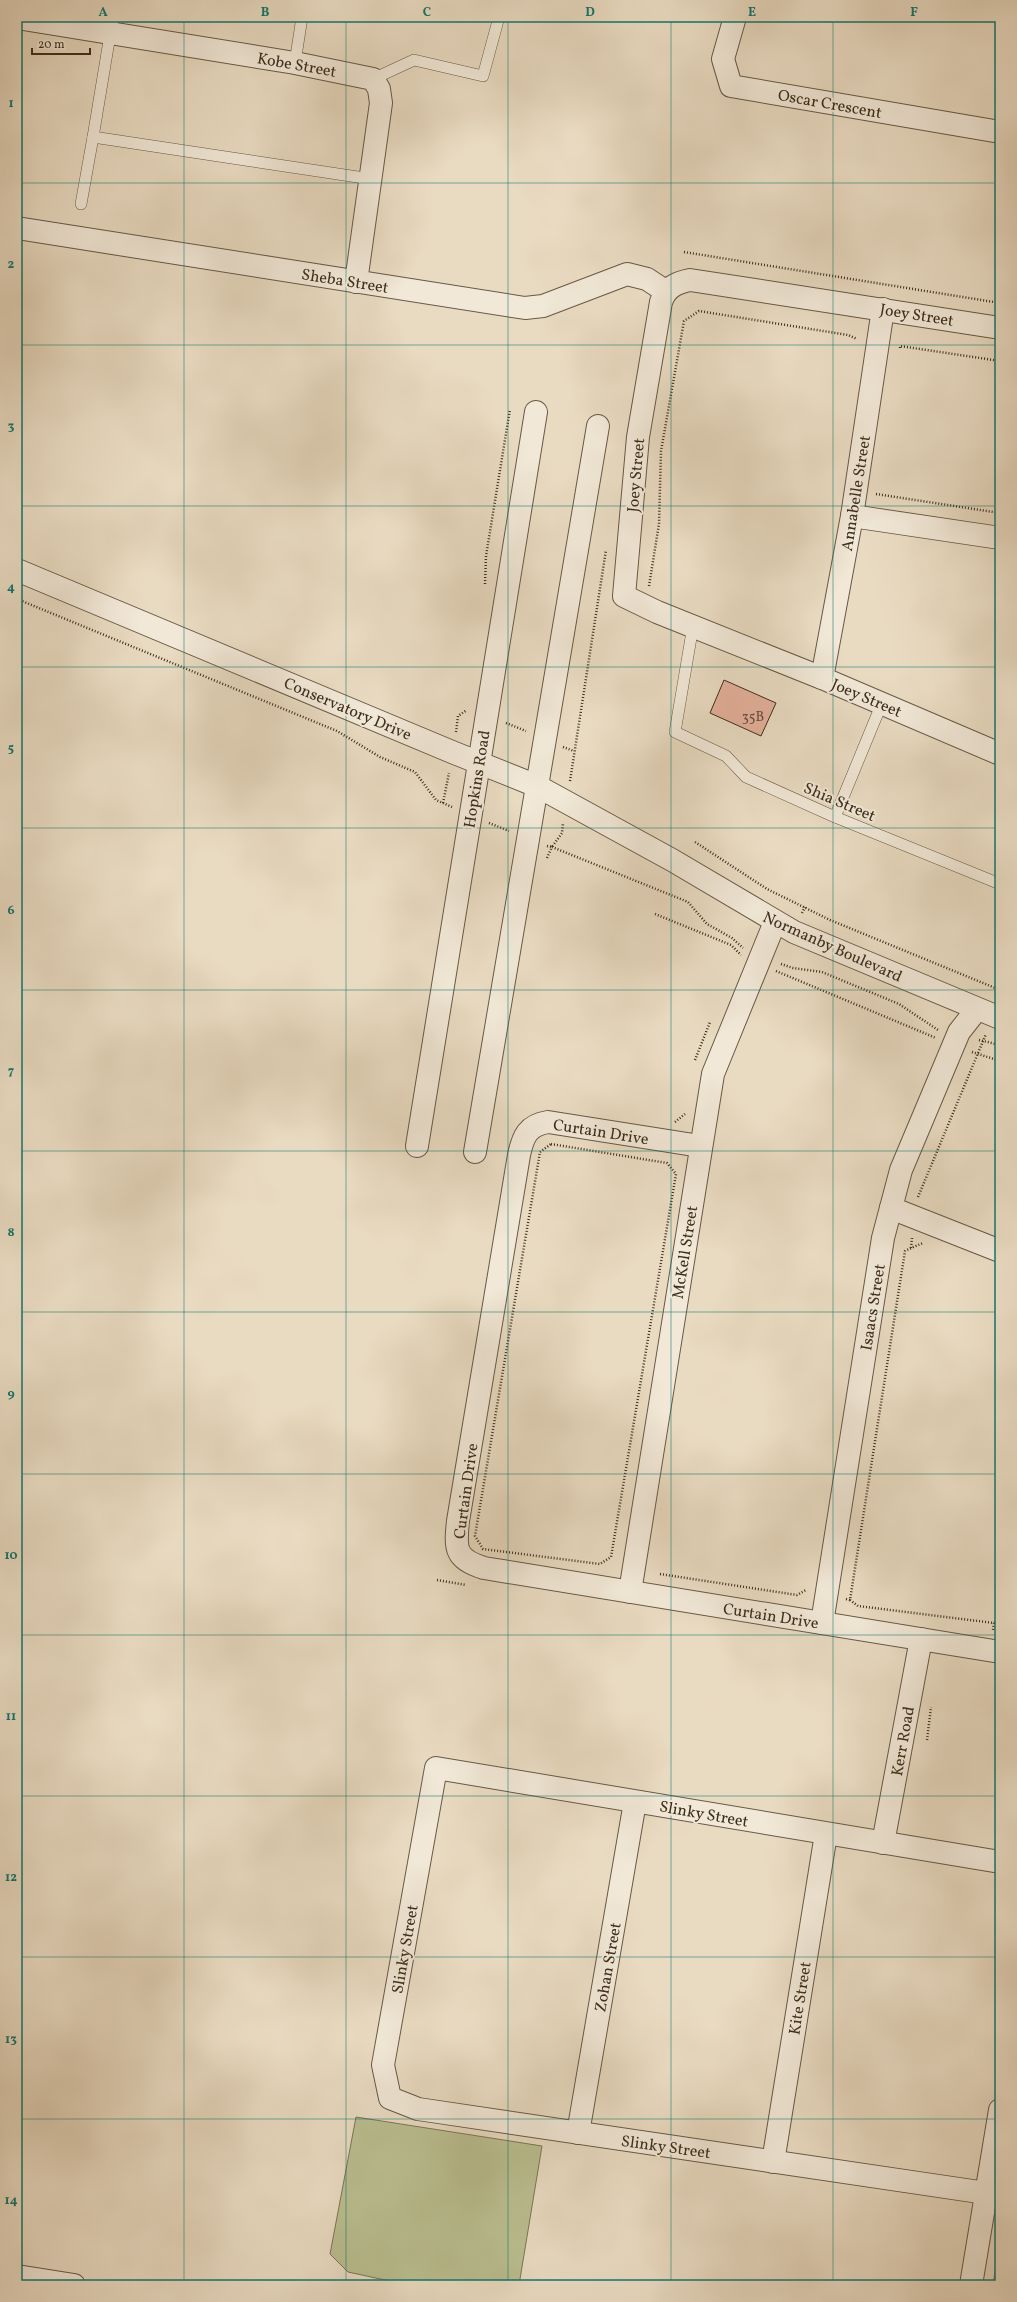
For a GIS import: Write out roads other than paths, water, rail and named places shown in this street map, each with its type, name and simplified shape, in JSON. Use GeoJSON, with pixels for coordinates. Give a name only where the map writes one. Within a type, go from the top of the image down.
{"type":"FeatureCollection","features":[{"type":"Feature","properties":{"kind":"street","name":"Oscar Crescent"},"geometry":{"type":"LineString","coordinates":[[735,17],[723,59],[731,86],[1000,132]]}},
{"type":"Feature","properties":{"kind":"street","name":"Kobe Street"},"geometry":{"type":"LineString","coordinates":[[17,18],[112,25],[373,79]]}},
{"type":"Feature","properties":{"kind":"street"},"geometry":{"type":"LineString","coordinates":[[356,282],[381,103],[379,89],[373,79]]}},
{"type":"Feature","properties":{"kind":"street","name":"Sheba Street"},"geometry":{"type":"LineString","coordinates":[[17,228],[526,308],[542,306],[627,274],[647,279],[665,291]]}},
{"type":"Feature","properties":{"kind":"street","name":"Joey Street"},"geometry":{"type":"LineString","coordinates":[[1000,328],[690,280],[678,282],[665,291],[661,302],[638,437],[624,596],[657,612],[822,678],[1000,754]]}},
{"type":"Feature","properties":{"kind":"street","name":"Annabelle Street"},"geometry":{"type":"LineString","coordinates":[[822,678],[852,516],[884,309]]}},
{"type":"Feature","properties":{"kind":"street","name":"Hopkins Road"},"geometry":{"type":"LineString","coordinates":[[417,1146],[536,412]]}},
{"type":"Feature","properties":{"kind":"street"},"geometry":{"type":"LineString","coordinates":[[475,1152],[598,426]]}},
{"type":"Feature","properties":{"kind":"street"},"geometry":{"type":"LineString","coordinates":[[852,516],[1000,538]]}},
{"type":"Feature","properties":{"kind":"street","name":"Conservatory Drive"},"geometry":{"type":"LineString","coordinates":[[17,570],[537,786],[672,860]]}},
{"type":"Feature","properties":{"kind":"street","name":"Normanby Boulevard"},"geometry":{"type":"LineString","coordinates":[[672,860],[775,922],[822,944],[1000,1018]]}},
{"type":"Feature","properties":{"kind":"street","name":"McKell Street"},"geometry":{"type":"LineString","coordinates":[[640,1594],[700,1146],[713,1074],[753,958],[775,922]]}},
{"type":"Feature","properties":{"kind":"street","name":"Isaacs Street"},"geometry":{"type":"LineString","coordinates":[[822,1623],[883,1238],[900,1170],[959,1032],[977,1009]]}},
{"type":"Feature","properties":{"kind":"street","name":"Curtain Drive"},"geometry":{"type":"LineString","coordinates":[[700,1146],[548,1122],[530,1127],[524,1134],[520,1150],[458,1521],[458,1554],[464,1560],[484,1568],[1000,1652]]}},
{"type":"Feature","properties":{"kind":"street"},"geometry":{"type":"LineString","coordinates":[[891,1208],[1000,1252]]}},
{"type":"Feature","properties":{"kind":"street","name":"Kerr Road"},"geometry":{"type":"LineString","coordinates":[[883,1843],[921,1639]]}},
{"type":"Feature","properties":{"kind":"street","name":"Slinky Street"},"geometry":{"type":"LineString","coordinates":[[986,2193],[418,2109],[390,2098],[383,2065],[436,1768],[1000,1862]]}},
{"type":"Feature","properties":{"kind":"street","name":"Zohan Street"},"geometry":{"type":"LineString","coordinates":[[578,2133],[635,1802]]}},
{"type":"Feature","properties":{"kind":"street","name":"Kite Street"},"geometry":{"type":"LineString","coordinates":[[773,2162],[826,1834]]}},
{"type":"Feature","properties":{"kind":"street"},"geometry":{"type":"LineString","coordinates":[[971,2285],[1000,2110]]}},
{"type":"Feature","properties":{"kind":"street"},"geometry":{"type":"LineString","coordinates":[[17,2276],[74,2285]]}},
{"type":"Feature","properties":{"kind":"lane"},"geometry":{"type":"LineString","coordinates":[[294,63],[302,17]]}},
{"type":"Feature","properties":{"kind":"lane"},"geometry":{"type":"LineString","coordinates":[[373,79],[414,60],[483,76],[499,17]]}},
{"type":"Feature","properties":{"kind":"lane"},"geometry":{"type":"LineString","coordinates":[[81,204],[112,25]]}},
{"type":"Feature","properties":{"kind":"lane"},"geometry":{"type":"LineString","coordinates":[[93,137],[371,179]]}},
{"type":"Feature","properties":{"kind":"lane","name":"Shia Street"},"geometry":{"type":"LineString","coordinates":[[693,626],[675,732],[726,756],[746,777],[835,817],[1000,884]]}},
{"type":"Feature","properties":{"kind":"lane"},"geometry":{"type":"LineString","coordinates":[[835,817],[882,703]]}}]}
